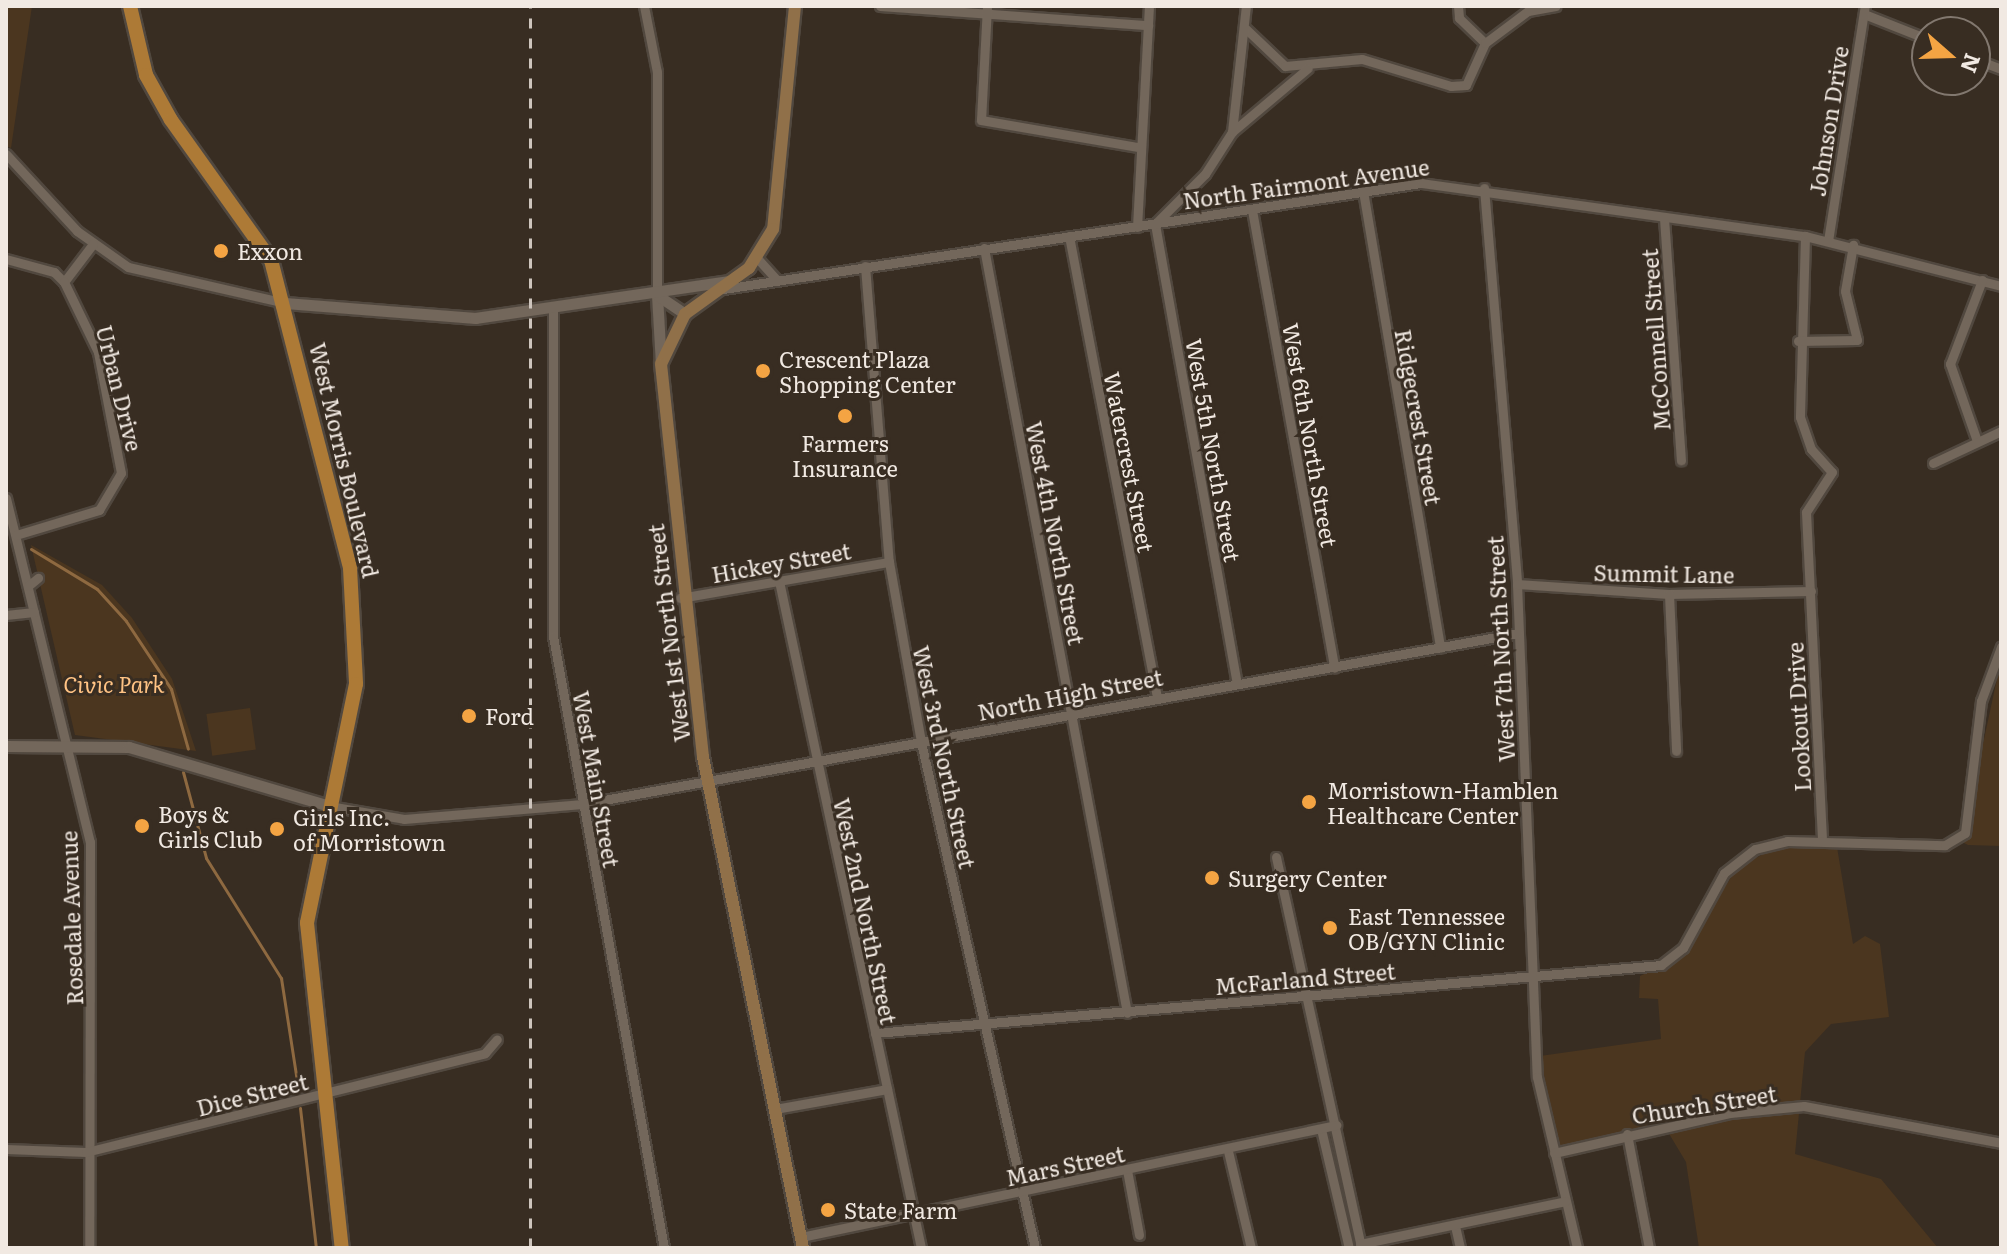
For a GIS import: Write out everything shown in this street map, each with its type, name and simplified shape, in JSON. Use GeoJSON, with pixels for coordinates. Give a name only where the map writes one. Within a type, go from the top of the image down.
{"type":"FeatureCollection","features":[{"type":"Feature","properties":{"kind":"main road","name":"West Morris Boulevard"},"geometry":{"type":"LineString","coordinates":[[130,6],[146,75],[257,234],[285,303],[350,568],[357,627],[356,684],[307,923],[322,1095],[342,1248]]}},
{"type":"Feature","properties":{"kind":"main road"},"geometry":{"type":"LineString","coordinates":[[661,364],[685,314],[708,292],[729,281],[757,258],[778,204],[795,6]]}},
{"type":"Feature","properties":{"kind":"main road","name":"West 1st North Street"},"geometry":{"type":"LineString","coordinates":[[661,364],[680,598],[708,783],[802,1243]]}},
{"type":"Feature","properties":{"kind":"street","name":"West 1st North Street"},"geometry":{"type":"LineString","coordinates":[[644,6],[657,72],[657,295],[661,364]]}},
{"type":"Feature","properties":{"kind":"street"},"geometry":{"type":"LineString","coordinates":[[880,6],[987,11],[1148,25]]}},
{"type":"Feature","properties":{"kind":"street"},"geometry":{"type":"LineString","coordinates":[[1137,227],[1137,147],[1149,6]]}},
{"type":"Feature","properties":{"kind":"street"},"geometry":{"type":"LineString","coordinates":[[1232,132],[1246,29],[1246,6]]}},
{"type":"Feature","properties":{"kind":"street"},"geometry":{"type":"LineString","coordinates":[[1458,6],[1459,18],[1485,43]]}},
{"type":"Feature","properties":{"kind":"street"},"geometry":{"type":"LineString","coordinates":[[1246,29],[1274,59],[1308,68],[1362,59],[1466,85],[1485,43],[1528,11],[1556,6]]}},
{"type":"Feature","properties":{"kind":"street"},"geometry":{"type":"LineString","coordinates":[[1864,10],[1911,32]]}},
{"type":"Feature","properties":{"kind":"street","name":"Johnson Drive"},"geometry":{"type":"LineString","coordinates":[[1828,241],[1864,10]]}},
{"type":"Feature","properties":{"kind":"street"},"geometry":{"type":"LineString","coordinates":[[987,11],[981,120],[1137,147]]}},
{"type":"Feature","properties":{"kind":"street"},"geometry":{"type":"LineString","coordinates":[[1155,224],[1205,174],[1232,132],[1308,68]]}},
{"type":"Feature","properties":{"kind":"street"},"geometry":{"type":"LineString","coordinates":[[6,154],[93,244],[172,282],[285,303],[416,318],[553,312],[729,281]]}},
{"type":"Feature","properties":{"kind":"street","name":"North Fairmont Avenue"},"geometry":{"type":"LineString","coordinates":[[708,292],[776,279],[1421,183],[1484,188],[1664,218],[1805,236],[1853,245],[2001,286]]}},
{"type":"Feature","properties":{"kind":"street","name":"West 7th North Street"},"geometry":{"type":"LineString","coordinates":[[1484,188],[1517,584],[1537,1077],[1577,1248]]}},
{"type":"Feature","properties":{"kind":"street","name":"Ridgecrest Street"},"geometry":{"type":"LineString","coordinates":[[1363,191],[1440,648]]}},
{"type":"Feature","properties":{"kind":"street","name":"West 6th North Street"},"geometry":{"type":"LineString","coordinates":[[1252,210],[1334,668]]}},
{"type":"Feature","properties":{"kind":"street","name":"McConnell Street"},"geometry":{"type":"LineString","coordinates":[[1664,218],[1681,460]]}},
{"type":"Feature","properties":{"kind":"street","name":"West 5th North Street"},"geometry":{"type":"LineString","coordinates":[[1155,224],[1237,683]]}},
{"type":"Feature","properties":{"kind":"street","name":"Watercrest Street"},"geometry":{"type":"LineString","coordinates":[[1069,236],[1156,694]]}},
{"type":"Feature","properties":{"kind":"street"},"geometry":{"type":"LineString","coordinates":[[1805,236],[1798,341],[1857,340],[1845,291],[1853,245]]}},
{"type":"Feature","properties":{"kind":"street"},"geometry":{"type":"LineString","coordinates":[[6,259],[54,272],[64,282],[93,244]]}},
{"type":"Feature","properties":{"kind":"street","name":"West 4th North Street"},"geometry":{"type":"LineString","coordinates":[[984,248],[1127,1013]]}},
{"type":"Feature","properties":{"kind":"street"},"geometry":{"type":"LineString","coordinates":[[757,258],[776,279]]}},
{"type":"Feature","properties":{"kind":"street","name":"West 3rd North Street"},"geometry":{"type":"LineString","coordinates":[[865,266],[889,562],[921,742],[1035,1248]]}},
{"type":"Feature","properties":{"kind":"street"},"geometry":{"type":"LineString","coordinates":[[1977,441],[1950,364],[1982,280]]}},
{"type":"Feature","properties":{"kind":"street","name":"Urban Drive"},"geometry":{"type":"LineString","coordinates":[[16,535],[99,510],[121,473],[98,352],[64,282]]}},
{"type":"Feature","properties":{"kind":"street"},"geometry":{"type":"LineString","coordinates":[[657,295],[685,314]]}},
{"type":"Feature","properties":{"kind":"street","name":"West Main Street"},"geometry":{"type":"LineString","coordinates":[[553,312],[553,636],[664,1248]]}},
{"type":"Feature","properties":{"kind":"street","name":"Lookout Drive"},"geometry":{"type":"LineString","coordinates":[[1798,341],[1805,439],[1832,472],[1806,512],[1822,841]]}},
{"type":"Feature","properties":{"kind":"street"},"geometry":{"type":"LineString","coordinates":[[1933,463],[2001,431]]}},
{"type":"Feature","properties":{"kind":"street","name":"Rosedale Avenue"},"geometry":{"type":"LineString","coordinates":[[6,498],[90,842],[93,912],[86,1152],[89,1248]]}},
{"type":"Feature","properties":{"kind":"street","name":"Hickey Street"},"geometry":{"type":"LineString","coordinates":[[680,598],[889,562]]}},
{"type":"Feature","properties":{"kind":"street"},"geometry":{"type":"LineString","coordinates":[[28,586],[38,578]]}},
{"type":"Feature","properties":{"kind":"street","name":"West 2nd North Street"},"geometry":{"type":"LineString","coordinates":[[779,581],[814,761],[921,1248]]}},
{"type":"Feature","properties":{"kind":"street","name":"Summit Lane"},"geometry":{"type":"LineString","coordinates":[[1517,584],[1669,594],[1811,591]]}},
{"type":"Feature","properties":{"kind":"street"},"geometry":{"type":"LineString","coordinates":[[1669,594],[1676,751]]}},
{"type":"Feature","properties":{"kind":"street"},"geometry":{"type":"LineString","coordinates":[[6,615],[34,612]]}},
{"type":"Feature","properties":{"kind":"street","name":"North High Street"},"geometry":{"type":"LineString","coordinates":[[329,806],[404,819],[582,804],[708,783],[1156,694],[1334,668],[1518,633]]}},
{"type":"Feature","properties":{"kind":"street","name":"McFarland Street"},"geometry":{"type":"LineString","coordinates":[[875,1033],[1127,1013],[1306,994],[1535,979],[1661,965],[1683,948],[1724,873],[1755,849],[1822,841],[1945,845],[1965,833],[1981,701],[2001,647]]}},
{"type":"Feature","properties":{"kind":"street"},"geometry":{"type":"LineString","coordinates":[[6,746],[67,742],[129,747],[329,806]]}},
{"type":"Feature","properties":{"kind":"street"},"geometry":{"type":"LineString","coordinates":[[1276,857],[1361,1246],[1566,1201]]}},
{"type":"Feature","properties":{"kind":"street","name":"Dice Street"},"geometry":{"type":"LineString","coordinates":[[6,1149],[86,1152],[485,1053],[497,1039]]}},
{"type":"Feature","properties":{"kind":"street"},"geometry":{"type":"LineString","coordinates":[[775,1109],[887,1089]]}},
{"type":"Feature","properties":{"kind":"street","name":"Church Street"},"geometry":{"type":"LineString","coordinates":[[1554,1153],[1627,1134],[1804,1106],[2001,1143]]}},
{"type":"Feature","properties":{"kind":"street","name":"Mars Street"},"geometry":{"type":"LineString","coordinates":[[802,1243],[1336,1125]]}},
{"type":"Feature","properties":{"kind":"street"},"geometry":{"type":"LineString","coordinates":[[1321,1129],[1349,1248]]}},
{"type":"Feature","properties":{"kind":"street"},"geometry":{"type":"LineString","coordinates":[[1627,1134],[1649,1248]]}},
{"type":"Feature","properties":{"kind":"street"},"geometry":{"type":"LineString","coordinates":[[1228,1151],[1251,1248]]}},
{"type":"Feature","properties":{"kind":"street"},"geometry":{"type":"LineString","coordinates":[[1127,1170],[1139,1235]]}},
{"type":"Feature","properties":{"kind":"street"},"geometry":{"type":"LineString","coordinates":[[1455,1226],[1460,1248]]}},
{"type":"Feature","properties":{"kind":"green space"},"geometry":{"type":"Polygon","coordinates":[[[6,6],[32,6],[11,148],[6,146],[6,6]]]}},
{"type":"Feature","properties":{"kind":"green space","name":"Civic Park"},"geometry":{"type":"Polygon","coordinates":[[[31,545],[102,585],[132,618],[172,679],[196,751],[75,735],[31,545]]]}},
{"type":"Feature","properties":{"kind":"green space"},"geometry":{"type":"Polygon","coordinates":[[[2001,660],[2001,846],[1968,845],[1962,842],[2001,660]]]}},
{"type":"Feature","properties":{"kind":"green space"},"geometry":{"type":"Polygon","coordinates":[[[250,708],[256,750],[212,756],[206,714],[250,708]]]}},
{"type":"Feature","properties":{"kind":"green space"},"geometry":{"type":"Polygon","coordinates":[[[1837,847],[1853,944],[1865,936],[1880,944],[1889,1017],[1831,1024],[1805,1052],[1795,1154],[1881,1179],[1938,1248],[1699,1248],[1686,1162],[1662,1122],[1559,1147],[1540,1056],[1661,1039],[1658,999],[1639,998],[1640,976],[1683,956],[1736,869],[1774,848],[1837,847]]]}},
{"type":"Feature","properties":{"kind":"waterway"},"geometry":{"type":"LineString","coordinates":[[31,549],[97,589],[126,621],[171,689],[188,749]]}},
{"type":"Feature","properties":{"kind":"waterway"},"geometry":{"type":"LineString","coordinates":[[183,772],[206,858],[281,978],[299,1094]]}},
{"type":"Feature","properties":{"kind":"waterway"},"geometry":{"type":"LineString","coordinates":[[300,1108],[316,1248]]}},
{"type":"Feature","properties":{"kind":"railway"},"geometry":{"type":"LineString","coordinates":[[530,6],[530,1248]]}},
{"type":"Feature","properties":{"kind":"place","name":"Exxon"},"geometry":{"type":"Point","coordinates":[221,251]}},
{"type":"Feature","properties":{"kind":"place","name":"Crescent Plaza Shopping Center"},"geometry":{"type":"Point","coordinates":[763,371]}},
{"type":"Feature","properties":{"kind":"place","name":"Farmers Insurance"},"geometry":{"type":"Point","coordinates":[845,416]}},
{"type":"Feature","properties":{"kind":"place","name":"Ford"},"geometry":{"type":"Point","coordinates":[469,716]}},
{"type":"Feature","properties":{"kind":"place","name":"Morristown-Hamblen Healthcare Center"},"geometry":{"type":"Point","coordinates":[1309,802]}},
{"type":"Feature","properties":{"kind":"place","name":"Boys & Girls Club"},"geometry":{"type":"Point","coordinates":[142,826]}},
{"type":"Feature","properties":{"kind":"place","name":"Girls Inc. of Morristown"},"geometry":{"type":"Point","coordinates":[277,829]}},
{"type":"Feature","properties":{"kind":"place","name":"Surgery Center"},"geometry":{"type":"Point","coordinates":[1212,878]}},
{"type":"Feature","properties":{"kind":"place","name":"East Tennessee OB/GYN Clinic"},"geometry":{"type":"Point","coordinates":[1330,928]}},
{"type":"Feature","properties":{"kind":"place","name":"State Farm"},"geometry":{"type":"Point","coordinates":[828,1210]}}]}
